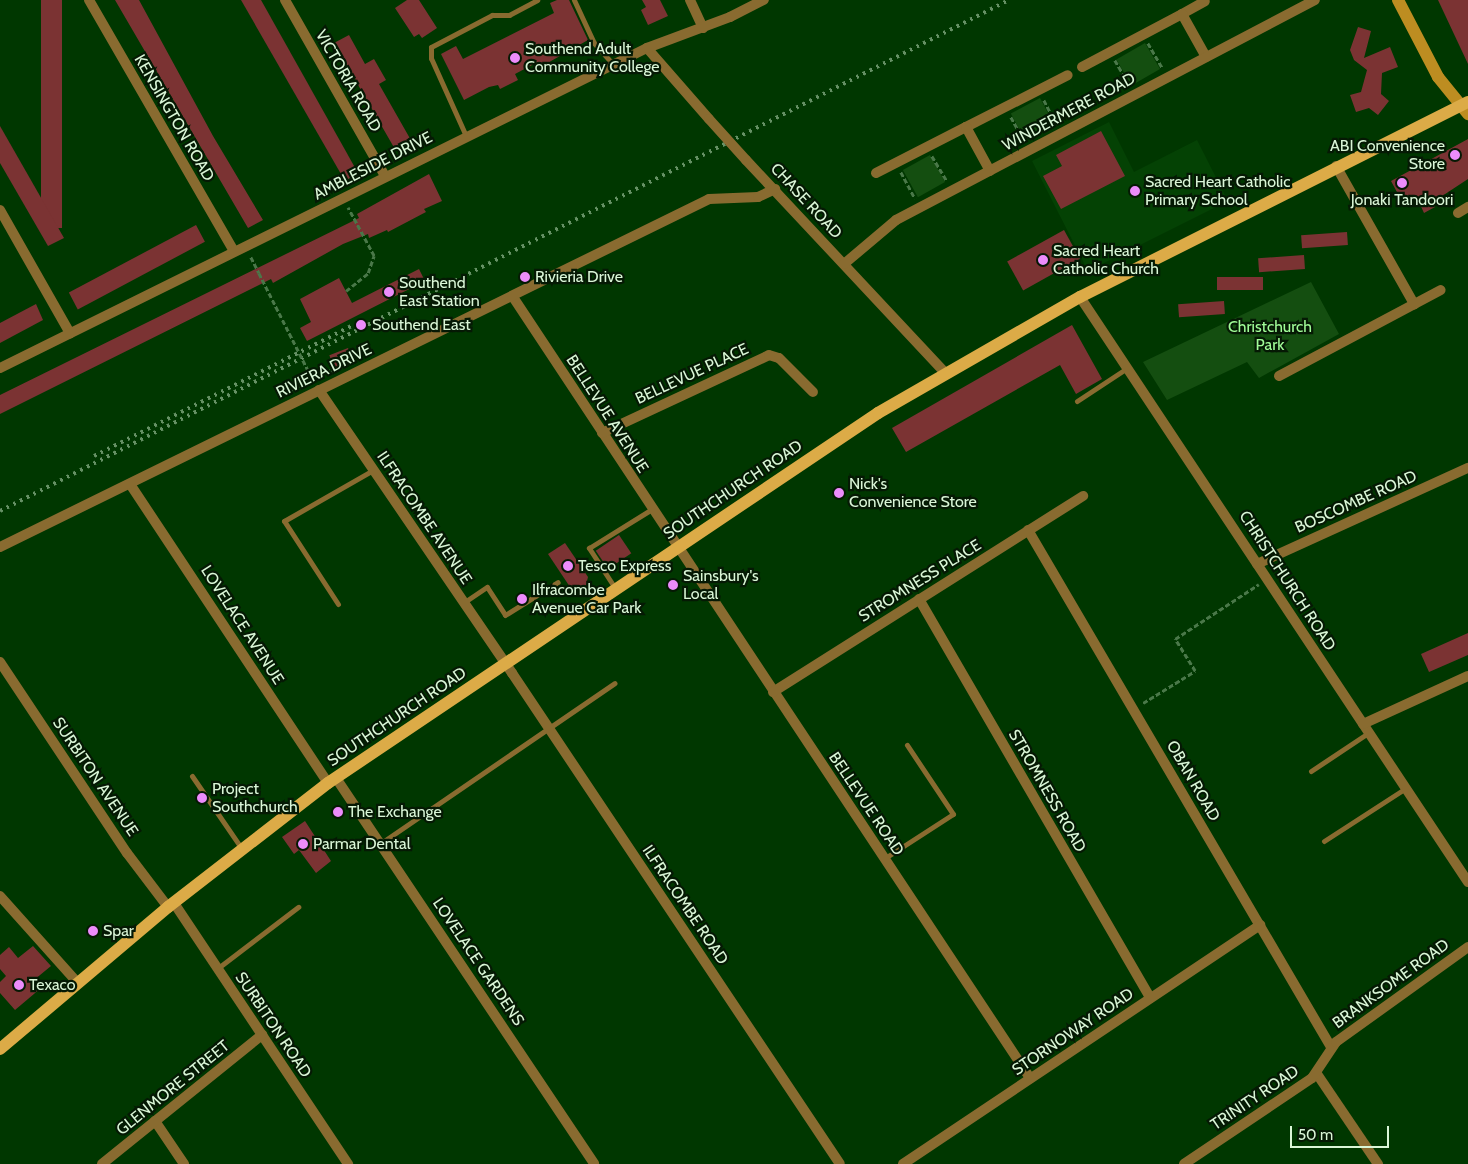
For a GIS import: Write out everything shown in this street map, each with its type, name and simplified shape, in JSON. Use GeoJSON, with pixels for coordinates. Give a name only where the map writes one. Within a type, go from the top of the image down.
{"type":"FeatureCollection","features":[{"type":"Feature","properties":{"kind":"main road","name":"SOUTHCHURCH ROAD"},"geometry":{"type":"LineString","coordinates":[[1,1046],[171,905],[332,780],[878,413],[1080,297],[1336,166],[1466,107]]}},
{"type":"Feature","properties":{"kind":"street","name":"KENSINGTON ROAD"},"geometry":{"type":"LineString","coordinates":[[89,0],[234,251]]}},
{"type":"Feature","properties":{"kind":"street","name":"VICTORIA ROAD"},"geometry":{"type":"LineString","coordinates":[[285,0],[385,176]]}},
{"type":"Feature","properties":{"kind":"street"},"geometry":{"type":"LineString","coordinates":[[690,0],[703,28]]}},
{"type":"Feature","properties":{"kind":"street","name":"AMBLESIDE DRIVE"},"geometry":{"type":"LineString","coordinates":[[0,368],[613,64],[647,48],[703,28],[764,0]]}},
{"type":"Feature","properties":{"kind":"street"},"geometry":{"type":"LineString","coordinates":[[1082,67],[1206,0]]}},
{"type":"Feature","properties":{"kind":"street","name":"WINDERMERE ROAD"},"geometry":{"type":"LineString","coordinates":[[844,264],[896,220],[1206,57],[1304,3],[1315,0]]}},
{"type":"Feature","properties":{"kind":"street"},"geometry":{"type":"LineString","coordinates":[[1398,0],[1438,77],[1466,107]]}},
{"type":"Feature","properties":{"kind":"street"},"geometry":{"type":"LineString","coordinates":[[1182,14],[1206,57]]}},
{"type":"Feature","properties":{"kind":"street","name":"CHASE ROAD"},"geometry":{"type":"LineString","coordinates":[[647,48],[746,160],[945,373]]}},
{"type":"Feature","properties":{"kind":"street"},"geometry":{"type":"LineString","coordinates":[[876,174],[1068,74]]}},
{"type":"Feature","properties":{"kind":"street"},"geometry":{"type":"LineString","coordinates":[[966,128],[990,171]]}},
{"type":"Feature","properties":{"kind":"street"},"geometry":{"type":"LineString","coordinates":[[1336,166],[1414,304]]}},
{"type":"Feature","properties":{"kind":"street","name":"RIVIERA DRIVE"},"geometry":{"type":"LineString","coordinates":[[0,547],[710,199],[758,197],[775,189]]}},
{"type":"Feature","properties":{"kind":"street"},"geometry":{"type":"LineString","coordinates":[[1458,213],[1468,207]]}},
{"type":"Feature","properties":{"kind":"street"},"geometry":{"type":"LineString","coordinates":[[0,210],[70,333]]}},
{"type":"Feature","properties":{"kind":"street"},"geometry":{"type":"LineString","coordinates":[[1279,376],[1441,290]]}},
{"type":"Feature","properties":{"kind":"street","name":"BELLEVUE AVENUE"},"geometry":{"type":"LineString","coordinates":[[513,297],[676,548]]}},
{"type":"Feature","properties":{"kind":"street","name":"CHRISTCHURCH ROAD"},"geometry":{"type":"LineString","coordinates":[[1080,297],[1468,882]]}},
{"type":"Feature","properties":{"kind":"street","name":"BELLEVUE PLACE"},"geometry":{"type":"LineString","coordinates":[[602,434],[769,355],[779,358],[813,392]]}},
{"type":"Feature","properties":{"kind":"street","name":"ILFRACOMBE AVENUE"},"geometry":{"type":"LineString","coordinates":[[319,390],[504,663]]}},
{"type":"Feature","properties":{"kind":"street","name":"BOSCOMBE ROAD"},"geometry":{"type":"LineString","coordinates":[[1257,564],[1468,468]]}},
{"type":"Feature","properties":{"kind":"street","name":"LOVELACE AVENUE"},"geometry":{"type":"LineString","coordinates":[[130,484],[332,780]]}},
{"type":"Feature","properties":{"kind":"street","name":"STROMNESS PLACE"},"geometry":{"type":"LineString","coordinates":[[773,692],[1084,496]]}},
{"type":"Feature","properties":{"kind":"street","name":"OBAN ROAD"},"geometry":{"type":"LineString","coordinates":[[1028,530],[1332,1047]]}},
{"type":"Feature","properties":{"kind":"street","name":"BELLEVUE ROAD"},"geometry":{"type":"LineString","coordinates":[[676,548],[1030,1078]]}},
{"type":"Feature","properties":{"kind":"street","name":"STROMNESS ROAD"},"geometry":{"type":"LineString","coordinates":[[918,599],[1150,998]]}},
{"type":"Feature","properties":{"kind":"street","name":"SURBITON AVENUE"},"geometry":{"type":"LineString","coordinates":[[0,662],[127,853],[171,905]]}},
{"type":"Feature","properties":{"kind":"street","name":"ILFRACOMBE ROAD"},"geometry":{"type":"LineString","coordinates":[[504,663],[840,1164]]}},
{"type":"Feature","properties":{"kind":"street"},"geometry":{"type":"LineString","coordinates":[[1365,728],[1468,676]]}},
{"type":"Feature","properties":{"kind":"street","name":"LOVELACE GARDENS"},"geometry":{"type":"LineString","coordinates":[[332,780],[380,843],[594,1164]]}},
{"type":"Feature","properties":{"kind":"street"},"geometry":{"type":"LineString","coordinates":[[0,896],[77,982]]}},
{"type":"Feature","properties":{"kind":"street","name":"SURBITON ROAD"},"geometry":{"type":"LineString","coordinates":[[171,905],[218,969],[348,1164]]}},
{"type":"Feature","properties":{"kind":"street","name":"STORNOWAY ROAD"},"geometry":{"type":"LineString","coordinates":[[903,1164],[1260,925]]}},
{"type":"Feature","properties":{"kind":"street","name":"BRANKSOME ROAD"},"geometry":{"type":"LineString","coordinates":[[1332,1047],[1468,947]]}},
{"type":"Feature","properties":{"kind":"street","name":"GLENMORE STREET"},"geometry":{"type":"LineString","coordinates":[[102,1164],[262,1035]]}},
{"type":"Feature","properties":{"kind":"street","name":"TRINITY ROAD"},"geometry":{"type":"LineString","coordinates":[[1184,1164],[1317,1074],[1332,1047]]}},
{"type":"Feature","properties":{"kind":"street"},"geometry":{"type":"LineString","coordinates":[[1317,1074],[1378,1164]]}},
{"type":"Feature","properties":{"kind":"street"},"geometry":{"type":"LineString","coordinates":[[156,1121],[184,1164]]}},
{"type":"Feature","properties":{"kind":"lane"},"geometry":{"type":"LineString","coordinates":[[466,136],[431,58],[431,46],[492,14],[509,15],[537,0]]}},
{"type":"Feature","properties":{"kind":"lane"},"geometry":{"type":"LineString","coordinates":[[574,0],[594,43],[613,64]]}},
{"type":"Feature","properties":{"kind":"lane"},"geometry":{"type":"LineString","coordinates":[[1077,401],[1128,368]]}},
{"type":"Feature","properties":{"kind":"lane"},"geometry":{"type":"LineString","coordinates":[[338,604],[284,521],[373,469]]}},
{"type":"Feature","properties":{"kind":"lane"},"geometry":{"type":"LineString","coordinates":[[616,588],[589,548],[652,510]]}},
{"type":"Feature","properties":{"kind":"lane"},"geometry":{"type":"LineString","coordinates":[[462,603],[487,587],[506,615],[558,582]]}},
{"type":"Feature","properties":{"kind":"lane"},"geometry":{"type":"LineString","coordinates":[[380,843],[615,683]]}},
{"type":"Feature","properties":{"kind":"lane"},"geometry":{"type":"LineString","coordinates":[[1311,772],[1365,728]]}},
{"type":"Feature","properties":{"kind":"lane"},"geometry":{"type":"LineString","coordinates":[[884,859],[953,814],[907,744]]}},
{"type":"Feature","properties":{"kind":"lane"},"geometry":{"type":"LineString","coordinates":[[192,776],[242,850]]}},
{"type":"Feature","properties":{"kind":"lane"},"geometry":{"type":"LineString","coordinates":[[1324,841],[1406,788]]}},
{"type":"Feature","properties":{"kind":"lane"},"geometry":{"type":"LineString","coordinates":[[218,969],[298,907]]}},
{"type":"Feature","properties":{"kind":"path"},"geometry":{"type":"LineString","coordinates":[[1146,39],[1163,70]]}},
{"type":"Feature","properties":{"kind":"path"},"geometry":{"type":"LineString","coordinates":[[1113,56],[1130,87]]}},
{"type":"Feature","properties":{"kind":"path"},"geometry":{"type":"LineString","coordinates":[[1038,90],[1057,125]]}},
{"type":"Feature","properties":{"kind":"path"},"geometry":{"type":"LineString","coordinates":[[1006,107],[1025,142]]}},
{"type":"Feature","properties":{"kind":"path"},"geometry":{"type":"LineString","coordinates":[[931,152],[947,183]]}},
{"type":"Feature","properties":{"kind":"path"},"geometry":{"type":"LineString","coordinates":[[899,168],[916,199]]}},
{"type":"Feature","properties":{"kind":"path"},"geometry":{"type":"LineString","coordinates":[[343,198],[374,256],[368,273],[346,291]]}},
{"type":"Feature","properties":{"kind":"path"},"geometry":{"type":"LineString","coordinates":[[246,246],[313,378]]}},
{"type":"Feature","properties":{"kind":"path"},"geometry":{"type":"LineString","coordinates":[[294,393],[292,389],[313,378],[331,370],[333,374]]}},
{"type":"Feature","properties":{"kind":"path"},"geometry":{"type":"LineString","coordinates":[[1133,709],[1195,672],[1175,639],[1267,578]]}},
{"type":"Feature","properties":{"kind":"shaded area","name":"Sacred Heart Catholic Primary School"},"geometry":{"type":"Polygon","coordinates":[[[1109,122],[1134,172],[1197,140],[1228,201],[1088,271],[1032,161],[1109,122]]]}},
{"type":"Feature","properties":{"kind":"green space"},"geometry":{"type":"Polygon","coordinates":[[[1145,43],[1160,69],[1131,85],[1116,60],[1145,43]]]}},
{"type":"Feature","properties":{"kind":"green space"},"geometry":{"type":"Polygon","coordinates":[[[1040,98],[1054,124],[1025,140],[1011,113],[1040,98]]]}},
{"type":"Feature","properties":{"kind":"green space"},"geometry":{"type":"Polygon","coordinates":[[[930,155],[945,182],[918,197],[903,170],[930,155]]]}},
{"type":"Feature","properties":{"kind":"green space","name":"Christchurch Park"},"geometry":{"type":"Polygon","coordinates":[[[1311,282],[1339,334],[1259,378],[1247,362],[1167,400],[1143,362],[1311,282]]]}},
{"type":"Feature","properties":{"kind":"building"},"geometry":{"type":"Polygon","coordinates":[[[41,0],[62,0],[62,228],[41,228],[41,0]]]}},
{"type":"Feature","properties":{"kind":"building"},"geometry":{"type":"Polygon","coordinates":[[[115,0],[139,0],[213,136],[263,220],[248,228],[115,0]]]}},
{"type":"Feature","properties":{"kind":"building"},"geometry":{"type":"Polygon","coordinates":[[[241,0],[261,0],[358,173],[345,181],[241,0]]]}},
{"type":"Feature","properties":{"kind":"building"},"geometry":{"type":"Polygon","coordinates":[[[407,0],[419,0],[437,28],[422,38],[419,34],[414,37],[395,8],[407,0]]]}},
{"type":"Feature","properties":{"kind":"building"},"geometry":{"type":"Polygon","coordinates":[[[557,0],[569,0],[588,40],[537,69],[534,64],[515,74],[518,80],[500,89],[498,85],[489,87],[464,100],[441,54],[456,46],[463,59],[554,13],[550,3],[557,0]]]}},
{"type":"Feature","properties":{"kind":"building"},"geometry":{"type":"Polygon","coordinates":[[[642,0],[660,0],[668,16],[648,25],[641,10],[646,7],[642,0]]]}},
{"type":"Feature","properties":{"kind":"building"},"geometry":{"type":"Polygon","coordinates":[[[1438,0],[1468,0],[1468,64],[1438,0]]]}},
{"type":"Feature","properties":{"kind":"building"},"geometry":{"type":"Polygon","coordinates":[[[1358,27],[1371,31],[1364,58],[1390,47],[1398,67],[1382,73],[1381,94],[1389,101],[1378,115],[1369,108],[1356,112],[1350,95],[1361,92],[1367,70],[1354,60],[1350,50],[1358,27]]]}},
{"type":"Feature","properties":{"kind":"building"},"geometry":{"type":"Polygon","coordinates":[[[349,35],[365,64],[374,59],[386,80],[379,84],[412,142],[396,151],[334,43],[349,35]]]}},
{"type":"Feature","properties":{"kind":"building"},"geometry":{"type":"Polygon","coordinates":[[[0,126],[64,238],[48,246],[0,163],[0,126]]]}},
{"type":"Feature","properties":{"kind":"building"},"geometry":{"type":"Polygon","coordinates":[[[1101,131],[1125,176],[1061,209],[1043,176],[1062,166],[1056,155],[1101,131]]]}},
{"type":"Feature","properties":{"kind":"building"},"geometry":{"type":"Polygon","coordinates":[[[1468,139],[1468,179],[1433,202],[1435,207],[1424,213],[1418,200],[1405,207],[1391,181],[1468,139]]]}},
{"type":"Feature","properties":{"kind":"building"},"geometry":{"type":"Polygon","coordinates":[[[429,174],[442,201],[424,209],[426,212],[388,232],[387,230],[369,238],[368,234],[343,244],[273,283],[271,279],[0,414],[0,395],[359,218],[357,214],[429,174]]]}},
{"type":"Feature","properties":{"kind":"building"},"geometry":{"type":"Polygon","coordinates":[[[196,225],[205,242],[78,309],[69,293],[196,225]]]}},
{"type":"Feature","properties":{"kind":"building","name":"Sacred Heart Catholic Church"},"geometry":{"type":"Polygon","coordinates":[[[1064,230],[1080,259],[1023,290],[1007,262],[1064,230]]]}},
{"type":"Feature","properties":{"kind":"building"},"geometry":{"type":"Polygon","coordinates":[[[1347,232],[1348,245],[1302,248],[1301,235],[1347,232]]]}},
{"type":"Feature","properties":{"kind":"building"},"geometry":{"type":"Polygon","coordinates":[[[1304,255],[1305,269],[1259,272],[1258,258],[1304,255]]]}},
{"type":"Feature","properties":{"kind":"building"},"geometry":{"type":"Polygon","coordinates":[[[419,269],[425,281],[307,341],[300,328],[311,322],[300,299],[339,278],[352,303],[419,269]]]}},
{"type":"Feature","properties":{"kind":"building"},"geometry":{"type":"Polygon","coordinates":[[[1217,277],[1263,277],[1263,290],[1217,290],[1217,277]]]}},
{"type":"Feature","properties":{"kind":"building"},"geometry":{"type":"Polygon","coordinates":[[[1224,301],[1225,314],[1179,317],[1178,304],[1224,301]]]}},
{"type":"Feature","properties":{"kind":"building"},"geometry":{"type":"Polygon","coordinates":[[[36,304],[43,320],[0,343],[0,323],[36,304]]]}},
{"type":"Feature","properties":{"kind":"building"},"geometry":{"type":"Polygon","coordinates":[[[1072,325],[1102,379],[1076,394],[1060,365],[906,452],[892,428],[1072,325]]]}},
{"type":"Feature","properties":{"kind":"building"},"geometry":{"type":"Polygon","coordinates":[[[348,348],[353,361],[334,368],[329,355],[348,348]]]}},
{"type":"Feature","properties":{"kind":"building"},"geometry":{"type":"Polygon","coordinates":[[[619,535],[631,553],[608,569],[596,551],[619,535]]]}},
{"type":"Feature","properties":{"kind":"building","name":"Tesco Express"},"geometry":{"type":"Polygon","coordinates":[[[565,543],[588,577],[586,585],[574,593],[548,554],[565,543]]]}},
{"type":"Feature","properties":{"kind":"building"},"geometry":{"type":"Polygon","coordinates":[[[1468,633],[1468,655],[1429,672],[1421,654],[1468,633]]]}},
{"type":"Feature","properties":{"kind":"building","name":"Parmar Dental"},"geometry":{"type":"Polygon","coordinates":[[[305,821],[331,861],[316,873],[299,850],[294,854],[282,837],[305,821]]]}},
{"type":"Feature","properties":{"kind":"building","name":"Texaco"},"geometry":{"type":"Polygon","coordinates":[[[33,946],[51,966],[34,980],[41,988],[15,1010],[0,993],[0,982],[6,976],[0,969],[0,955],[9,947],[18,958],[33,946]]]}},
{"type":"Feature","properties":{"kind":"railway"},"geometry":{"type":"LineString","coordinates":[[0,511],[1009,0]]}},
{"type":"Feature","properties":{"kind":"railway"},"geometry":{"type":"LineString","coordinates":[[94,456],[355,324]]}},
{"type":"Feature","properties":{"kind":"place","name":"Southend Adult Community College"},"geometry":{"type":"Point","coordinates":[515,58]}},
{"type":"Feature","properties":{"kind":"place","name":"ABI Convenience Store"},"geometry":{"type":"Point","coordinates":[1455,155]}},
{"type":"Feature","properties":{"kind":"place","name":"Jonaki Tandoori"},"geometry":{"type":"Point","coordinates":[1402,183]}},
{"type":"Feature","properties":{"kind":"place","name":"Sacred Heart Catholic Primary School"},"geometry":{"type":"Point","coordinates":[1135,191]}},
{"type":"Feature","properties":{"kind":"place","name":"Sacred Heart Catholic Church"},"geometry":{"type":"Point","coordinates":[1043,260]}},
{"type":"Feature","properties":{"kind":"place","name":"Rivieria Drive"},"geometry":{"type":"Point","coordinates":[525,277]}},
{"type":"Feature","properties":{"kind":"place","name":"Southend East Station"},"geometry":{"type":"Point","coordinates":[389,292]}},
{"type":"Feature","properties":{"kind":"place","name":"Southend East"},"geometry":{"type":"Point","coordinates":[361,325]}},
{"type":"Feature","properties":{"kind":"place","name":"Nick's Convenience Store"},"geometry":{"type":"Point","coordinates":[839,493]}},
{"type":"Feature","properties":{"kind":"place","name":"Tesco Express"},"geometry":{"type":"Point","coordinates":[568,566]}},
{"type":"Feature","properties":{"kind":"place","name":"Sainsbury's Local"},"geometry":{"type":"Point","coordinates":[673,585]}},
{"type":"Feature","properties":{"kind":"place","name":"Ilfracombe Avenue Car Park"},"geometry":{"type":"Point","coordinates":[522,599]}},
{"type":"Feature","properties":{"kind":"place","name":"Project Southchurch"},"geometry":{"type":"Point","coordinates":[202,798]}},
{"type":"Feature","properties":{"kind":"place","name":"The Exchange"},"geometry":{"type":"Point","coordinates":[338,812]}},
{"type":"Feature","properties":{"kind":"place","name":"Parmar Dental"},"geometry":{"type":"Point","coordinates":[303,844]}},
{"type":"Feature","properties":{"kind":"place","name":"Spar"},"geometry":{"type":"Point","coordinates":[93,931]}},
{"type":"Feature","properties":{"kind":"place","name":"Texaco"},"geometry":{"type":"Point","coordinates":[19,985]}}]}
